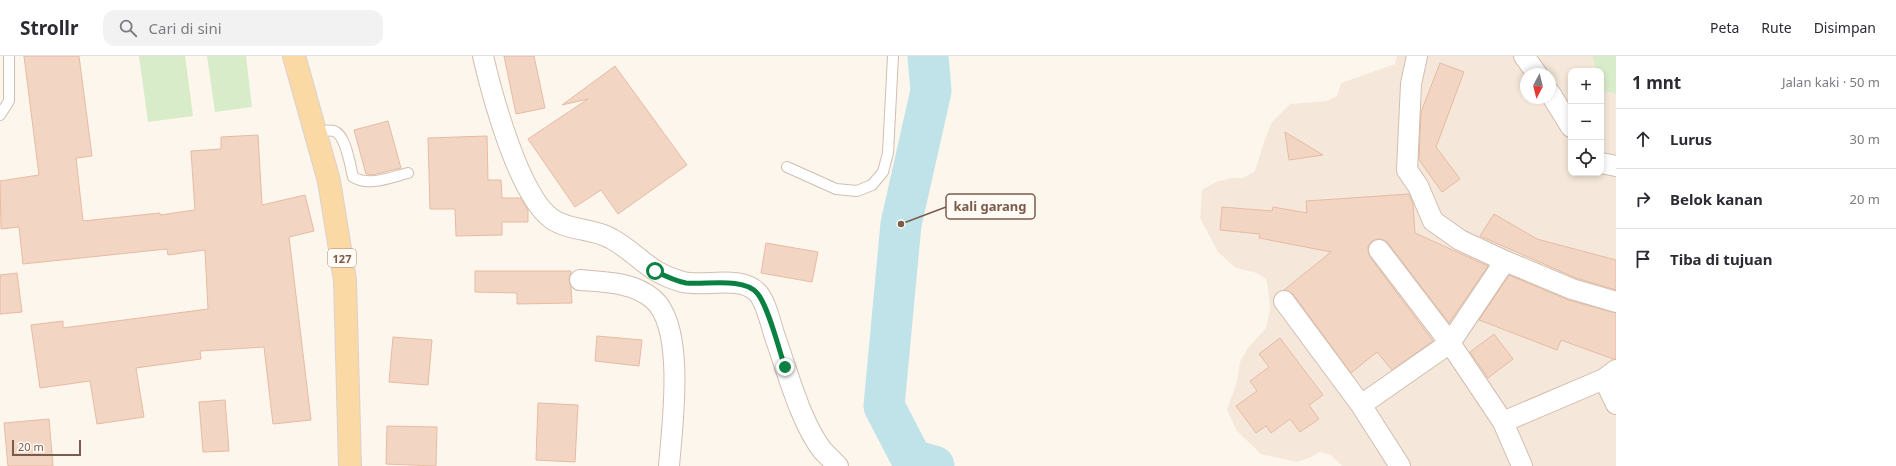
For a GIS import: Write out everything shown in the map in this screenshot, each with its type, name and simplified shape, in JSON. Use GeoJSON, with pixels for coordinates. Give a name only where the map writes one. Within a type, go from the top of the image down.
{"type":"FeatureCollection","features":[{"type":"Feature","properties":{"kind":"main road","name":"127"},"geometry":{"type":"LineString","coordinates":[[294,56],[329,181],[345,280],[350,466]]}},
{"type":"Feature","properties":{"kind":"street"},"geometry":{"type":"LineString","coordinates":[[483,56],[489,81],[512,155],[529,190],[540,207],[552,219],[566,225],[608,236],[623,245],[655,271],[670,278],[686,282],[729,282],[744,285],[757,292],[765,306],[785,367],[811,431],[822,450],[838,466]]}},
{"type":"Feature","properties":{"kind":"street"},"geometry":{"type":"LineString","coordinates":[[1417,56],[1411,84],[1407,170],[1418,186],[1434,221],[1460,240],[1505,261],[1572,289],[1616,302]]}},
{"type":"Feature","properties":{"kind":"street"},"geometry":{"type":"LineString","coordinates":[[1524,56],[1533,68]]}},
{"type":"Feature","properties":{"kind":"street"},"geometry":{"type":"LineString","coordinates":[[1556,103],[1568,122]]}},
{"type":"Feature","properties":{"kind":"street"},"geometry":{"type":"LineString","coordinates":[[1604,164],[1616,166]]}},
{"type":"Feature","properties":{"kind":"street"},"geometry":{"type":"LineString","coordinates":[[1379,250],[1450,343],[1502,422],[1522,466]]}},
{"type":"Feature","properties":{"kind":"street"},"geometry":{"type":"LineString","coordinates":[[1361,405],[1450,343],[1505,261]]}},
{"type":"Feature","properties":{"kind":"street"},"geometry":{"type":"LineString","coordinates":[[580,280],[615,282],[630,287],[654,299],[666,320],[674,359],[675,391],[669,466]]}},
{"type":"Feature","properties":{"kind":"street"},"geometry":{"type":"LineString","coordinates":[[1284,301],[1361,405],[1400,466]]}},
{"type":"Feature","properties":{"kind":"street"},"geometry":{"type":"LineString","coordinates":[[1502,422],[1610,374],[1616,404]]}},
{"type":"Feature","properties":{"kind":"lane"},"geometry":{"type":"LineString","coordinates":[[0,115],[9,101],[9,56]]}},
{"type":"Feature","properties":{"kind":"lane"},"geometry":{"type":"LineString","coordinates":[[787,167],[836,189],[857,191],[872,186],[884,172],[888,153],[893,56]]}},
{"type":"Feature","properties":{"kind":"lane"},"geometry":{"type":"LineString","coordinates":[[315,132],[334,131],[340,136],[344,141],[353,177],[360,181],[368,182],[408,173]]}},
{"type":"Feature","properties":{"kind":"shaded area"},"geometry":{"type":"Polygon","coordinates":[[[1397,56],[1592,56],[1596,68],[1568,68],[1568,176],[1604,176],[1604,91],[1616,94],[1616,466],[1342,466],[1331,455],[1320,452],[1309,458],[1296,462],[1261,454],[1237,431],[1227,410],[1237,381],[1240,362],[1247,349],[1266,328],[1270,309],[1268,288],[1266,279],[1257,273],[1236,268],[1218,252],[1200,218],[1202,190],[1216,182],[1231,178],[1243,178],[1255,171],[1272,122],[1290,104],[1327,101],[1337,96],[1341,83],[1395,64],[1397,56]]]}},
{"type":"Feature","properties":{"kind":"green space"},"geometry":{"type":"Polygon","coordinates":[[[139,56],[185,56],[193,116],[148,122],[139,56]]]}},
{"type":"Feature","properties":{"kind":"green space"},"geometry":{"type":"Polygon","coordinates":[[[207,56],[246,56],[252,107],[215,112],[207,56]]]}},
{"type":"Feature","properties":{"kind":"green space"},"geometry":{"type":"Polygon","coordinates":[[[1592,56],[1616,56],[1616,94],[1604,91],[1604,68],[1596,68],[1592,56]]]}},
{"type":"Feature","properties":{"kind":"building"},"geometry":{"type":"Polygon","coordinates":[[[24,56],[79,56],[92,156],[76,158],[83,221],[160,213],[160,215],[195,210],[191,151],[221,149],[221,137],[258,135],[262,205],[305,195],[314,231],[289,237],[311,420],[273,424],[264,347],[200,351],[201,359],[136,368],[144,417],[97,424],[90,381],[40,388],[31,325],[63,321],[63,328],[208,309],[205,250],[168,255],[167,249],[23,264],[19,227],[1,229],[0,181],[39,175],[24,56]]]}},
{"type":"Feature","properties":{"kind":"building"},"geometry":{"type":"Polygon","coordinates":[[[504,56],[534,56],[545,108],[516,114],[504,56]]]}},
{"type":"Feature","properties":{"kind":"building"},"geometry":{"type":"Polygon","coordinates":[[[1440,63],[1464,72],[1436,147],[1460,179],[1442,192],[1419,160],[1421,112],[1440,63]]]}},
{"type":"Feature","properties":{"kind":"building"},"geometry":{"type":"Polygon","coordinates":[[[615,66],[687,165],[618,214],[601,190],[575,207],[528,139],[588,99],[562,105],[615,66]]]}},
{"type":"Feature","properties":{"kind":"building"},"geometry":{"type":"Polygon","coordinates":[[[388,121],[401,168],[373,175],[366,174],[354,130],[388,121]]]}},
{"type":"Feature","properties":{"kind":"building"},"geometry":{"type":"Polygon","coordinates":[[[1285,132],[1323,155],[1289,160],[1285,132]]]}},
{"type":"Feature","properties":{"kind":"building"},"geometry":{"type":"Polygon","coordinates":[[[487,136],[488,180],[501,180],[502,198],[521,198],[528,210],[528,222],[502,222],[502,235],[456,236],[455,209],[430,209],[428,138],[487,136]]]}},
{"type":"Feature","properties":{"kind":"building"},"geometry":{"type":"Polygon","coordinates":[[[1409,194],[1413,204],[1415,233],[1488,266],[1449,323],[1388,243],[1384,240],[1378,239],[1372,241],[1368,246],[1370,257],[1433,341],[1392,370],[1377,352],[1351,373],[1293,294],[1284,290],[1331,252],[1259,238],[1260,234],[1220,230],[1222,207],[1272,211],[1273,207],[1307,213],[1306,201],[1409,194]]]}},
{"type":"Feature","properties":{"kind":"building"},"geometry":{"type":"Polygon","coordinates":[[[1494,214],[1537,239],[1616,260],[1616,290],[1576,278],[1480,236],[1494,214]]]}},
{"type":"Feature","properties":{"kind":"building"},"geometry":{"type":"Polygon","coordinates":[[[766,243],[818,252],[812,282],[761,273],[766,243]]]}},
{"type":"Feature","properties":{"kind":"building"},"geometry":{"type":"Polygon","coordinates":[[[475,271],[571,271],[569,280],[572,303],[517,304],[517,293],[475,292],[475,271]]]}},
{"type":"Feature","properties":{"kind":"building"},"geometry":{"type":"Polygon","coordinates":[[[17,273],[22,312],[0,314],[0,275],[17,273]]]}},
{"type":"Feature","properties":{"kind":"building"},"geometry":{"type":"Polygon","coordinates":[[[1509,275],[1568,300],[1616,313],[1616,359],[1561,340],[1557,350],[1479,320],[1509,275]]]}},
{"type":"Feature","properties":{"kind":"building"},"geometry":{"type":"Polygon","coordinates":[[[1494,334],[1513,359],[1488,378],[1470,352],[1494,334]]]}},
{"type":"Feature","properties":{"kind":"building"},"geometry":{"type":"Polygon","coordinates":[[[597,336],[642,340],[639,366],[595,361],[597,336]]]}},
{"type":"Feature","properties":{"kind":"building"},"geometry":{"type":"Polygon","coordinates":[[[393,337],[432,340],[428,385],[389,382],[393,337]]]}},
{"type":"Feature","properties":{"kind":"building"},"geometry":{"type":"Polygon","coordinates":[[[1280,338],[1323,395],[1309,405],[1319,419],[1300,432],[1290,419],[1271,433],[1266,426],[1256,433],[1236,406],[1257,391],[1250,381],[1269,367],[1259,354],[1280,338]]]}},
{"type":"Feature","properties":{"kind":"building"},"geometry":{"type":"Polygon","coordinates":[[[225,400],[229,451],[203,452],[199,402],[225,400]]]}},
{"type":"Feature","properties":{"kind":"building"},"geometry":{"type":"Polygon","coordinates":[[[538,403],[578,405],[575,462],[536,460],[538,403]]]}},
{"type":"Feature","properties":{"kind":"building"},"geometry":{"type":"Polygon","coordinates":[[[49,419],[53,466],[8,466],[4,423],[49,419]]]}},
{"type":"Feature","properties":{"kind":"building"},"geometry":{"type":"Polygon","coordinates":[[[387,426],[437,427],[436,466],[386,464],[387,426]]]}},
{"type":"Feature","properties":{"kind":"waterway"},"geometry":{"type":"LineString","coordinates":[[928,56],[931,91],[901,224],[884,406],[912,460],[934,466]]}},
{"type":"Feature","properties":{"kind":"place","name":"kali garang"},"geometry":{"type":"Point","coordinates":[901,224]}},
{"type":"Feature","properties":{"kind":"route"},"geometry":{"type":"LineString","coordinates":[[655,271],[670,278],[686,282],[729,282],[744,285],[757,292],[765,306],[785,367]]}}]}
